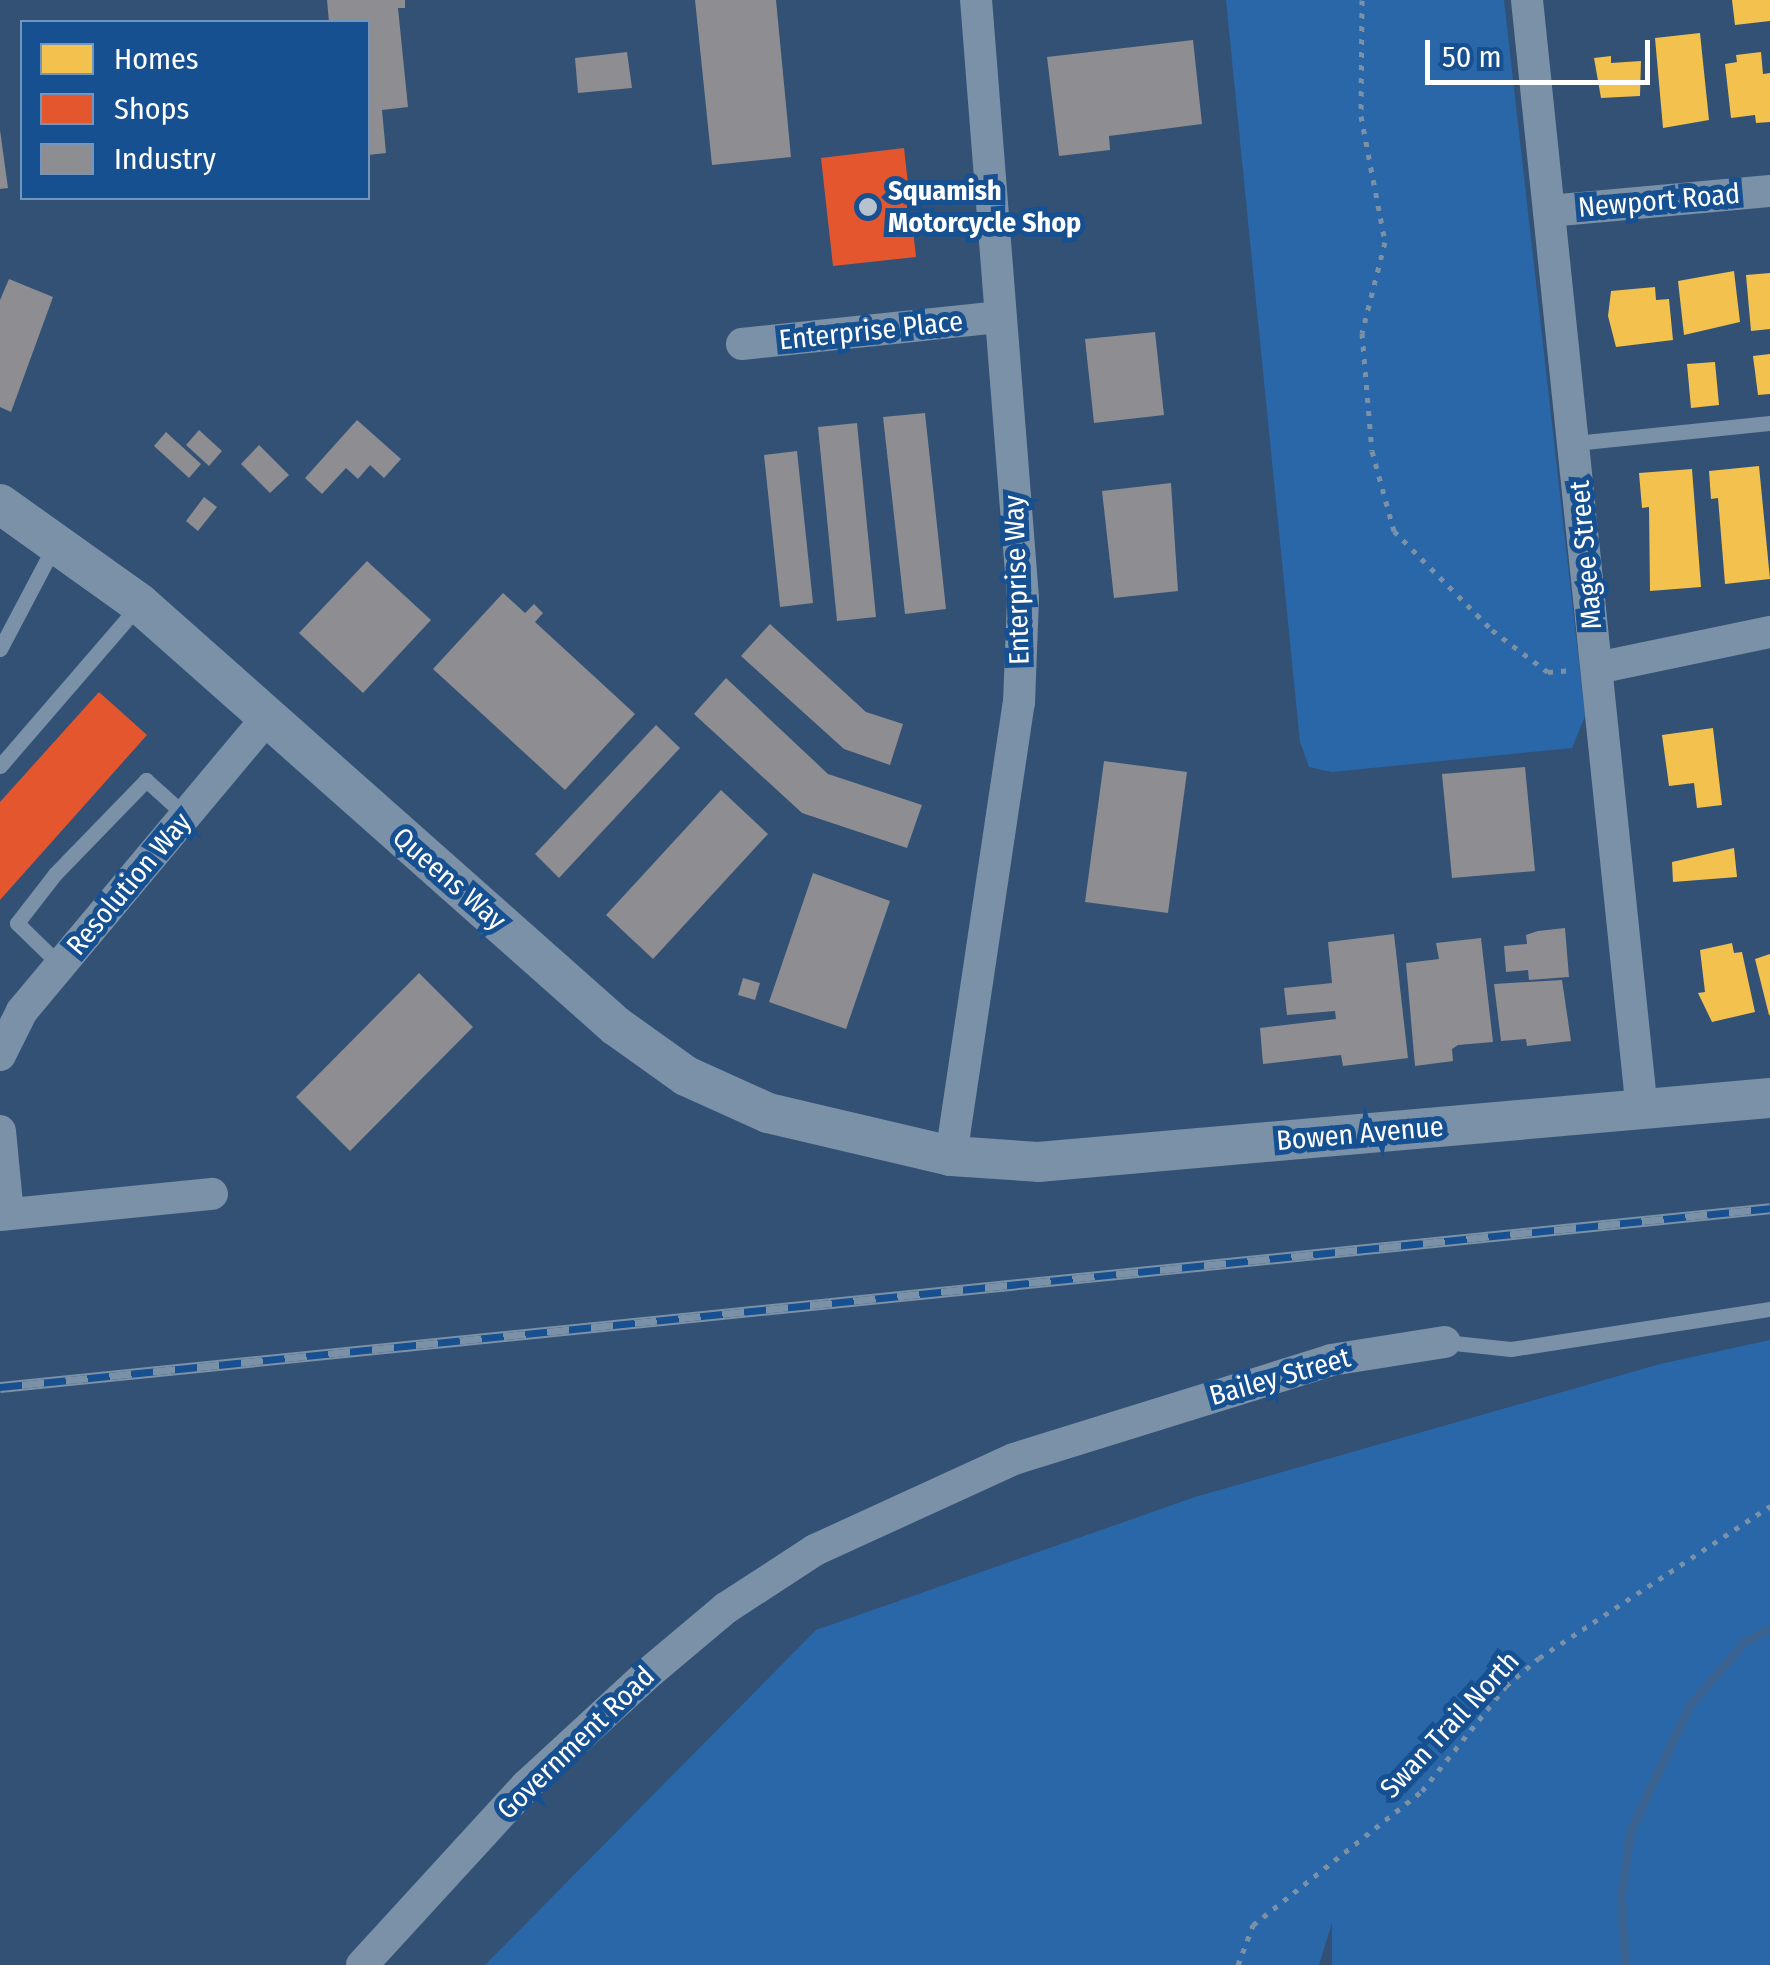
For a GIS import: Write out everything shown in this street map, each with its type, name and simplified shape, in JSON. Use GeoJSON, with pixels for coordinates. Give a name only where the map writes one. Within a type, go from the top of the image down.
{"type":"FeatureCollection","features":[{"type":"Feature","properties":{"kind":"street","name":"Enterprise Way"},"geometry":{"type":"LineString","coordinates":[[951,1156],[1019,703],[1023,598],[976,0]]}},
{"type":"Feature","properties":{"kind":"street","name":"Magee Street"},"geometry":{"type":"LineString","coordinates":[[1527,0],[1642,1110]]}},
{"type":"Feature","properties":{"kind":"street","name":"Newport Road"},"geometry":{"type":"LineString","coordinates":[[1548,211],[1770,192]]}},
{"type":"Feature","properties":{"kind":"street","name":"Enterprise Place"},"geometry":{"type":"LineString","coordinates":[[742,344],[1001,318]]}},
{"type":"Feature","properties":{"kind":"street","name":"Queens Way"},"geometry":{"type":"LineString","coordinates":[[0,504],[58,540],[140,604],[616,1026],[686,1076],[768,1113],[951,1156]]}},
{"type":"Feature","properties":{"kind":"street"},"geometry":{"type":"LineString","coordinates":[[1596,668],[1770,632]]}},
{"type":"Feature","properties":{"kind":"street","name":"Resolution Way"},"geometry":{"type":"LineString","coordinates":[[0,1054],[22,1011],[268,718]]}},
{"type":"Feature","properties":{"kind":"street","name":"Bowen Avenue"},"geometry":{"type":"LineString","coordinates":[[951,1156],[1038,1162],[1770,1098]]}},
{"type":"Feature","properties":{"kind":"street"},"geometry":{"type":"LineString","coordinates":[[0,1131],[4,1214],[212,1194]]}},
{"type":"Feature","properties":{"kind":"street","name":"Bailey Street"},"geometry":{"type":"LineString","coordinates":[[814,1550],[1014,1459],[1331,1360],[1445,1342]]}},
{"type":"Feature","properties":{"kind":"street","name":"Government Road"},"geometry":{"type":"LineString","coordinates":[[362,1965],[526,1786],[645,1676],[726,1608],[814,1550]]}},
{"type":"Feature","properties":{"kind":"lane"},"geometry":{"type":"LineString","coordinates":[[1575,443],[1770,423]]}},
{"type":"Feature","properties":{"kind":"lane"},"geometry":{"type":"LineString","coordinates":[[0,648],[58,540]]}},
{"type":"Feature","properties":{"kind":"lane"},"geometry":{"type":"LineString","coordinates":[[0,766],[140,604]]}},
{"type":"Feature","properties":{"kind":"lane"},"geometry":{"type":"LineString","coordinates":[[60,965],[17,923],[56,874],[146,780],[186,816]]}},
{"type":"Feature","properties":{"kind":"lane","name":"Bailey Street"},"geometry":{"type":"LineString","coordinates":[[1445,1342],[1511,1349],[1770,1309]]}},
{"type":"Feature","properties":{"kind":"path"},"geometry":{"type":"LineString","coordinates":[[1362,0],[1361,116],[1385,242],[1362,333],[1372,451],[1394,531],[1492,630],[1548,672],[1596,668]]}},
{"type":"Feature","properties":{"kind":"path","name":"Swan Trail North"},"geometry":{"type":"LineString","coordinates":[[1238,1965],[1253,1925],[1422,1792],[1506,1686],[1650,1580],[1770,1506]]}},
{"type":"Feature","properties":{"kind":"shaded area"},"geometry":{"type":"Polygon","coordinates":[[[1226,0],[1504,0],[1585,716],[1572,748],[1332,772],[1309,767],[1300,742],[1226,0]]]}},
{"type":"Feature","properties":{"kind":"shaded area"},"geometry":{"type":"Polygon","coordinates":[[[1770,1340],[1770,1965],[1332,1965],[1332,1923],[1319,1965],[485,1965],[816,1630],[1195,1497],[1660,1364],[1770,1340]]]}},
{"type":"Feature","properties":{"kind":"building: Homes"},"geometry":{"type":"Polygon","coordinates":[[[1732,0],[1770,0],[1770,21],[1735,25],[1732,0]]]}},
{"type":"Feature","properties":{"kind":"building: Homes"},"geometry":{"type":"Polygon","coordinates":[[[1700,33],[1709,120],[1663,128],[1655,38],[1700,33]]]}},
{"type":"Feature","properties":{"kind":"building: Homes"},"geometry":{"type":"Polygon","coordinates":[[[1761,52],[1763,74],[1770,73],[1770,122],[1756,123],[1755,115],[1731,118],[1725,64],[1737,62],[1736,55],[1761,52]]]}},
{"type":"Feature","properties":{"kind":"building: Homes"},"geometry":{"type":"Polygon","coordinates":[[[1611,56],[1611,63],[1641,61],[1640,96],[1601,98],[1594,58],[1611,56]]]}},
{"type":"Feature","properties":{"kind":"building: Homes"},"geometry":{"type":"Polygon","coordinates":[[[1734,271],[1740,322],[1684,335],[1678,281],[1734,271]]]}},
{"type":"Feature","properties":{"kind":"building: Homes"},"geometry":{"type":"Polygon","coordinates":[[[1770,273],[1770,329],[1751,331],[1746,275],[1770,273]]]}},
{"type":"Feature","properties":{"kind":"building: Homes"},"geometry":{"type":"Polygon","coordinates":[[[1655,287],[1656,300],[1669,299],[1673,340],[1616,347],[1608,316],[1611,291],[1655,287]]]}},
{"type":"Feature","properties":{"kind":"building: Homes"},"geometry":{"type":"Polygon","coordinates":[[[1770,354],[1770,394],[1758,395],[1753,356],[1770,354]]]}},
{"type":"Feature","properties":{"kind":"building: Homes"},"geometry":{"type":"Polygon","coordinates":[[[1715,362],[1719,405],[1691,408],[1687,364],[1715,362]]]}},
{"type":"Feature","properties":{"kind":"building: Homes"},"geometry":{"type":"Polygon","coordinates":[[[1759,466],[1770,579],[1725,584],[1718,498],[1711,499],[1709,471],[1759,466]]]}},
{"type":"Feature","properties":{"kind":"building: Homes"},"geometry":{"type":"Polygon","coordinates":[[[1692,469],[1701,587],[1650,591],[1649,507],[1642,508],[1639,473],[1692,469]]]}},
{"type":"Feature","properties":{"kind":"building: Homes"},"geometry":{"type":"Polygon","coordinates":[[[1713,728],[1722,805],[1697,808],[1694,783],[1669,786],[1662,735],[1713,728]]]}},
{"type":"Feature","properties":{"kind":"building: Homes"},"geometry":{"type":"Polygon","coordinates":[[[1734,848],[1737,877],[1673,882],[1672,862],[1734,848]]]}},
{"type":"Feature","properties":{"kind":"building: Homes"},"geometry":{"type":"Polygon","coordinates":[[[1732,943],[1734,953],[1742,952],[1755,1012],[1712,1022],[1698,993],[1705,992],[1700,950],[1732,943]]]}},
{"type":"Feature","properties":{"kind":"building: Homes"},"geometry":{"type":"Polygon","coordinates":[[[1770,954],[1770,1015],[1769,1015],[1755,959],[1770,954]]]}},
{"type":"Feature","properties":{"kind":"building: Shops","name":"Squamish Motorcycle Shop"},"geometry":{"type":"Polygon","coordinates":[[[904,148],[916,257],[833,266],[821,158],[904,148]]]}},
{"type":"Feature","properties":{"kind":"building: Shops"},"geometry":{"type":"Polygon","coordinates":[[[99,692],[147,735],[0,900],[0,802],[99,692]]]}},
{"type":"Feature","properties":{"kind":"building: Industry"},"geometry":{"type":"Polygon","coordinates":[[[327,0],[405,0],[405,8],[398,8],[408,107],[382,110],[386,153],[370,155],[370,20],[329,20],[327,0]]]}},
{"type":"Feature","properties":{"kind":"building: Industry"},"geometry":{"type":"Polygon","coordinates":[[[695,0],[776,0],[791,157],[712,165],[695,0]]]}},
{"type":"Feature","properties":{"kind":"building: Industry"},"geometry":{"type":"Polygon","coordinates":[[[1193,40],[1202,124],[1109,136],[1110,150],[1059,156],[1047,57],[1193,40]]]}},
{"type":"Feature","properties":{"kind":"building: Industry"},"geometry":{"type":"Polygon","coordinates":[[[627,52],[632,88],[578,93],[575,58],[627,52]]]}},
{"type":"Feature","properties":{"kind":"building: Industry"},"geometry":{"type":"Polygon","coordinates":[[[0,130],[8,188],[0,189],[0,130]]]}},
{"type":"Feature","properties":{"kind":"building: Industry"},"geometry":{"type":"Polygon","coordinates":[[[9,279],[53,297],[11,412],[0,407],[0,300],[9,279]]]}},
{"type":"Feature","properties":{"kind":"building: Industry"},"geometry":{"type":"Polygon","coordinates":[[[1155,332],[1164,415],[1094,423],[1085,339],[1155,332]]]}},
{"type":"Feature","properties":{"kind":"building: Industry"},"geometry":{"type":"Polygon","coordinates":[[[925,413],[946,609],[905,614],[883,417],[925,413]]]}},
{"type":"Feature","properties":{"kind":"building: Industry"},"geometry":{"type":"Polygon","coordinates":[[[357,420],[401,459],[384,478],[370,465],[358,479],[346,468],[322,494],[305,478],[357,420]]]}},
{"type":"Feature","properties":{"kind":"building: Industry"},"geometry":{"type":"Polygon","coordinates":[[[857,423],[876,617],[837,621],[818,427],[857,423]]]}},
{"type":"Feature","properties":{"kind":"building: Industry"},"geometry":{"type":"Polygon","coordinates":[[[199,430],[222,451],[209,466],[186,445],[199,430]]]}},
{"type":"Feature","properties":{"kind":"building: Industry"},"geometry":{"type":"Polygon","coordinates":[[[166,432],[201,464],[189,478],[154,446],[166,432]]]}},
{"type":"Feature","properties":{"kind":"building: Industry"},"geometry":{"type":"Polygon","coordinates":[[[259,445],[289,475],[270,493],[241,464],[259,445]]]}},
{"type":"Feature","properties":{"kind":"building: Industry"},"geometry":{"type":"Polygon","coordinates":[[[797,451],[813,603],[780,607],[764,455],[797,451]]]}},
{"type":"Feature","properties":{"kind":"building: Industry"},"geometry":{"type":"Polygon","coordinates":[[[1171,483],[1178,591],[1114,598],[1102,491],[1171,483]]]}},
{"type":"Feature","properties":{"kind":"building: Industry"},"geometry":{"type":"Polygon","coordinates":[[[204,497],[217,507],[198,531],[186,521],[204,497]]]}},
{"type":"Feature","properties":{"kind":"building: Industry"},"geometry":{"type":"Polygon","coordinates":[[[367,561],[431,620],[363,693],[299,633],[367,561]]]}},
{"type":"Feature","properties":{"kind":"building: Industry"},"geometry":{"type":"Polygon","coordinates":[[[503,593],[525,613],[534,604],[543,613],[535,622],[635,714],[565,790],[433,669],[503,593]]]}},
{"type":"Feature","properties":{"kind":"building: Industry"},"geometry":{"type":"Polygon","coordinates":[[[770,624],[866,712],[903,724],[890,765],[844,749],[741,656],[770,624]]]}},
{"type":"Feature","properties":{"kind":"building: Industry"},"geometry":{"type":"Polygon","coordinates":[[[726,678],[828,774],[922,805],[907,848],[802,813],[694,714],[726,678]]]}},
{"type":"Feature","properties":{"kind":"building: Industry"},"geometry":{"type":"Polygon","coordinates":[[[656,725],[680,748],[559,878],[535,854],[656,725]]]}},
{"type":"Feature","properties":{"kind":"building: Industry"},"geometry":{"type":"Polygon","coordinates":[[[1104,761],[1187,772],[1168,913],[1085,902],[1104,761]]]}},
{"type":"Feature","properties":{"kind":"building: Industry"},"geometry":{"type":"Polygon","coordinates":[[[1525,767],[1535,871],[1452,878],[1442,774],[1525,767]]]}},
{"type":"Feature","properties":{"kind":"building: Industry"},"geometry":{"type":"Polygon","coordinates":[[[721,790],[768,834],[653,959],[606,915],[721,790]]]}},
{"type":"Feature","properties":{"kind":"building: Industry"},"geometry":{"type":"Polygon","coordinates":[[[813,873],[890,901],[846,1029],[769,1002],[813,873]]]}},
{"type":"Feature","properties":{"kind":"building: Industry"},"geometry":{"type":"Polygon","coordinates":[[[1565,928],[1569,977],[1529,980],[1528,970],[1506,972],[1504,946],[1527,944],[1526,935],[1538,931],[1565,928]]]}},
{"type":"Feature","properties":{"kind":"building: Industry"},"geometry":{"type":"Polygon","coordinates":[[[1394,934],[1408,1058],[1343,1066],[1341,1055],[1263,1064],[1260,1028],[1336,1019],[1335,1011],[1287,1015],[1284,988],[1332,983],[1328,942],[1394,934]]]}},
{"type":"Feature","properties":{"kind":"building: Industry"},"geometry":{"type":"Polygon","coordinates":[[[1481,938],[1493,1042],[1458,1045],[1452,1049],[1453,1061],[1415,1066],[1406,963],[1439,959],[1436,943],[1481,938]]]}},
{"type":"Feature","properties":{"kind":"building: Industry"},"geometry":{"type":"Polygon","coordinates":[[[419,973],[473,1027],[350,1151],[296,1097],[419,973]]]}},
{"type":"Feature","properties":{"kind":"building: Industry"},"geometry":{"type":"Polygon","coordinates":[[[743,978],[760,983],[755,1000],[738,995],[743,978]]]}},
{"type":"Feature","properties":{"kind":"building: Industry"},"geometry":{"type":"Polygon","coordinates":[[[1562,980],[1571,1041],[1527,1046],[1526,1039],[1501,1041],[1494,984],[1562,980]]]}},
{"type":"Feature","properties":{"kind":"waterway"},"geometry":{"type":"LineString","coordinates":[[1625,1965],[1621,1897],[1630,1831],[1689,1706],[1744,1642],[1770,1628]]}},
{"type":"Feature","properties":{"kind":"railway"},"geometry":{"type":"LineString","coordinates":[[0,1387],[1770,1208]]}},
{"type":"Feature","properties":{"kind":"place","name":"Squamish Motorcycle Shop"},"geometry":{"type":"Point","coordinates":[868,207]}}]}
